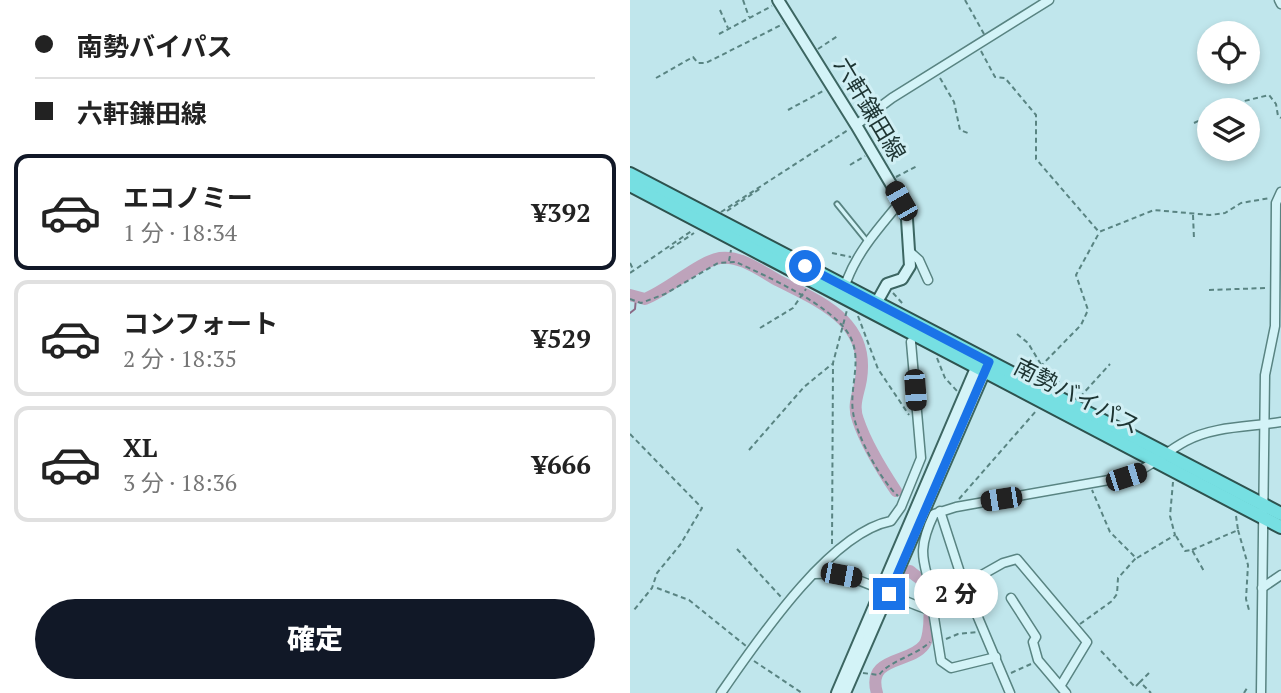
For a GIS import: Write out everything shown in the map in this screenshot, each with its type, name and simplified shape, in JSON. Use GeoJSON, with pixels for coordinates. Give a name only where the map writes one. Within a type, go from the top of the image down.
{"type":"FeatureCollection","features":[{"type":"Feature","properties":{"kind":"highway","name":"南勢バイパス"},"geometry":{"type":"LineString","coordinates":[[630,174],[721,214],[869,310]]}},
{"type":"Feature","properties":{"kind":"highway","name":"南勢バイパス"},"geometry":{"type":"LineString","coordinates":[[630,186],[869,310],[1166,454],[1262,511],[1281,527]]}},
{"type":"Feature","properties":{"kind":"highway","name":"南勢バイパス"},"geometry":{"type":"LineString","coordinates":[[983,365],[1154,460],[1262,511],[1281,514]]}},
{"type":"Feature","properties":{"kind":"main road","name":"六軒鎌田線"},"geometry":{"type":"LineString","coordinates":[[778,1],[901,201],[907,219],[910,266],[907,274],[902,279],[887,284],[869,310]]}},
{"type":"Feature","properties":{"kind":"main road"},"geometry":{"type":"LineString","coordinates":[[837,693],[885,591],[983,365]]}},
{"type":"Feature","properties":{"kind":"main road"},"geometry":{"type":"LineString","coordinates":[[845,693],[885,591]]}},
{"type":"Feature","properties":{"kind":"street"},"geometry":{"type":"LineString","coordinates":[[856,125],[976,44],[1049,0]]}},
{"type":"Feature","properties":{"kind":"street"},"geometry":{"type":"LineString","coordinates":[[1261,693],[1265,375],[1275,326],[1279,195]]}},
{"type":"Feature","properties":{"kind":"street"},"geometry":{"type":"LineString","coordinates":[[847,280],[867,241],[901,201]]}},
{"type":"Feature","properties":{"kind":"street"},"geometry":{"type":"LineString","coordinates":[[909,251],[919,260],[928,281]]}},
{"type":"Feature","properties":{"kind":"street"},"geometry":{"type":"LineString","coordinates":[[721,693],[785,604],[814,574],[875,524],[891,521],[901,507],[921,458],[911,342]]}},
{"type":"Feature","properties":{"kind":"street"},"geometry":{"type":"LineString","coordinates":[[996,657],[951,668],[941,661],[932,590],[921,556],[923,539],[934,514],[956,507],[1141,472],[1154,460],[1202,433],[1281,422]]}},
{"type":"Feature","properties":{"kind":"street"},"geometry":{"type":"LineString","coordinates":[[940,511],[964,585],[1010,693]]}},
{"type":"Feature","properties":{"kind":"street"},"geometry":{"type":"LineString","coordinates":[[964,585],[1003,563],[1017,559],[1087,642],[1064,689],[1038,660],[1033,642],[1036,637],[1011,598]]}},
{"type":"Feature","properties":{"kind":"street"},"geometry":{"type":"LineString","coordinates":[[814,574],[860,578],[923,608],[933,610]]}},
{"type":"Feature","properties":{"kind":"street"},"geometry":{"type":"LineString","coordinates":[[1262,589],[1281,575]]}},
{"type":"Feature","properties":{"kind":"lane"},"geometry":{"type":"LineString","coordinates":[[836,204],[867,241]]}},
{"type":"Feature","properties":{"kind":"path"},"geometry":{"type":"LineString","coordinates":[[743,0],[749,18]]}},
{"type":"Feature","properties":{"kind":"path"},"geometry":{"type":"LineString","coordinates":[[965,0],[986,38]]}},
{"type":"Feature","properties":{"kind":"path"},"geometry":{"type":"LineString","coordinates":[[719,34],[778,1]]}},
{"type":"Feature","properties":{"kind":"path"},"geometry":{"type":"LineString","coordinates":[[720,10],[728,29]]}},
{"type":"Feature","properties":{"kind":"path"},"geometry":{"type":"LineString","coordinates":[[656,78],[693,57],[698,63],[706,62],[790,20]]}},
{"type":"Feature","properties":{"kind":"path"},"geometry":{"type":"LineString","coordinates":[[811,53],[839,35]]}},
{"type":"Feature","properties":{"kind":"path"},"geometry":{"type":"LineString","coordinates":[[976,44],[995,77],[1005,78],[1035,115],[1035,159],[1099,232]]}},
{"type":"Feature","properties":{"kind":"path"},"geometry":{"type":"LineString","coordinates":[[936,71],[954,102],[960,130],[968,133]]}},
{"type":"Feature","properties":{"kind":"path"},"geometry":{"type":"LineString","coordinates":[[788,110],[828,88],[830,83]]}},
{"type":"Feature","properties":{"kind":"path"},"geometry":{"type":"LineString","coordinates":[[1257,98],[1269,95],[1281,118]]}},
{"type":"Feature","properties":{"kind":"path"},"geometry":{"type":"LineString","coordinates":[[721,214],[856,125]]}},
{"type":"Feature","properties":{"kind":"path"},"geometry":{"type":"LineString","coordinates":[[850,165],[872,152]]}},
{"type":"Feature","properties":{"kind":"path"},"geometry":{"type":"LineString","coordinates":[[889,181],[916,166]]}},
{"type":"Feature","properties":{"kind":"path"},"geometry":{"type":"LineString","coordinates":[[721,214],[749,192],[765,186]]}},
{"type":"Feature","properties":{"kind":"path"},"geometry":{"type":"LineString","coordinates":[[1032,377],[1081,325],[1088,310],[1076,275],[1099,232],[1154,210],[1210,215],[1224,213],[1241,203],[1279,195]]}},
{"type":"Feature","properties":{"kind":"path"},"geometry":{"type":"LineString","coordinates":[[1193,214],[1195,239]]}},
{"type":"Feature","properties":{"kind":"path"},"geometry":{"type":"LineString","coordinates":[[657,257],[695,229]]}},
{"type":"Feature","properties":{"kind":"path"},"geometry":{"type":"LineString","coordinates":[[630,273],[694,233]]}},
{"type":"Feature","properties":{"kind":"path"},"geometry":{"type":"LineString","coordinates":[[729,262],[732,248]]}},
{"type":"Feature","properties":{"kind":"path"},"geometry":{"type":"LineString","coordinates":[[832,253],[856,258]]}},
{"type":"Feature","properties":{"kind":"path"},"geometry":{"type":"LineString","coordinates":[[630,262],[634,271]]}},
{"type":"Feature","properties":{"kind":"path"},"geometry":{"type":"LineString","coordinates":[[631,300],[640,303],[666,294],[718,263],[729,262],[751,270],[829,310],[854,347],[856,373],[852,411],[856,425],[887,488],[899,497],[896,504]]}},
{"type":"Feature","properties":{"kind":"path"},"geometry":{"type":"LineString","coordinates":[[760,328],[793,308],[807,288]]}},
{"type":"Feature","properties":{"kind":"path"},"geometry":{"type":"LineString","coordinates":[[1209,290],[1276,288]]}},
{"type":"Feature","properties":{"kind":"path"},"geometry":{"type":"LineString","coordinates":[[833,556],[833,363],[847,309]]}},
{"type":"Feature","properties":{"kind":"path"},"geometry":{"type":"LineString","coordinates":[[869,310],[858,320],[878,369],[910,417]]}},
{"type":"Feature","properties":{"kind":"path"},"geometry":{"type":"LineString","coordinates":[[1017,334],[1028,343],[1042,366],[1067,389],[1067,394]]}},
{"type":"Feature","properties":{"kind":"path"},"geometry":{"type":"LineString","coordinates":[[749,450],[804,387],[833,363]]}},
{"type":"Feature","properties":{"kind":"path"},"geometry":{"type":"LineString","coordinates":[[1078,400],[1110,364]]}},
{"type":"Feature","properties":{"kind":"path"},"geometry":{"type":"LineString","coordinates":[[956,507],[959,499],[1040,408]]}},
{"type":"Feature","properties":{"kind":"path"},"geometry":{"type":"LineString","coordinates":[[630,434],[702,508],[680,545],[657,573],[652,588],[634,610]]}},
{"type":"Feature","properties":{"kind":"path"},"geometry":{"type":"LineString","coordinates":[[1174,477],[1170,506],[1175,535],[1185,551],[1192,551],[1238,530]]}},
{"type":"Feature","properties":{"kind":"path"},"geometry":{"type":"LineString","coordinates":[[1089,482],[1111,532],[1136,558]]}},
{"type":"Feature","properties":{"kind":"path"},"geometry":{"type":"LineString","coordinates":[[1236,516],[1248,565],[1246,599],[1249,610]]}},
{"type":"Feature","properties":{"kind":"path"},"geometry":{"type":"LineString","coordinates":[[1076,626],[1112,601],[1117,594],[1118,578],[1136,558],[1175,535]]}},
{"type":"Feature","properties":{"kind":"path"},"geometry":{"type":"LineString","coordinates":[[737,549],[759,571],[785,604]]}},
{"type":"Feature","properties":{"kind":"path"},"geometry":{"type":"LineString","coordinates":[[1192,551],[1205,573]]}},
{"type":"Feature","properties":{"kind":"path"},"geometry":{"type":"LineString","coordinates":[[657,588],[689,600],[749,653],[802,693]]}},
{"type":"Feature","properties":{"kind":"path"},"geometry":{"type":"LineString","coordinates":[[862,673],[879,674],[887,667],[919,652],[929,642],[958,634],[985,631]]}},
{"type":"Feature","properties":{"kind":"path"},"geometry":{"type":"LineString","coordinates":[[1101,650],[1135,687],[1149,673]]}},
{"type":"Feature","properties":{"kind":"path"},"geometry":{"type":"LineString","coordinates":[[1004,677],[1038,660]]}},
{"type":"Feature","properties":{"kind":"path"},"geometry":{"type":"LineString","coordinates":[[1140,682],[1151,693]]}},
{"type":"Feature","properties":{"kind":"path"},"geometry":{"type":"LineString","coordinates":[[1244,693],[1247,688]]}},
{"type":"Feature","properties":{"kind":"waterway"},"geometry":{"type":"LineString","coordinates":[[630,295],[645,299],[703,264],[728,258],[751,265],[839,316],[858,342],[862,359],[856,415],[870,447],[896,491]]}},
{"type":"Feature","properties":{"kind":"waterway"},"geometry":{"type":"LineString","coordinates":[[630,313],[635,309],[636,298]]}},
{"type":"Feature","properties":{"kind":"waterway"},"geometry":{"type":"LineString","coordinates":[[877,693],[875,681],[883,667],[918,651],[927,640],[928,594],[923,582],[910,571]]}},
{"type":"Feature","properties":{"kind":"route"},"geometry":{"type":"LineString","coordinates":[[805,266],[989,362],[889,594]]}}]}
